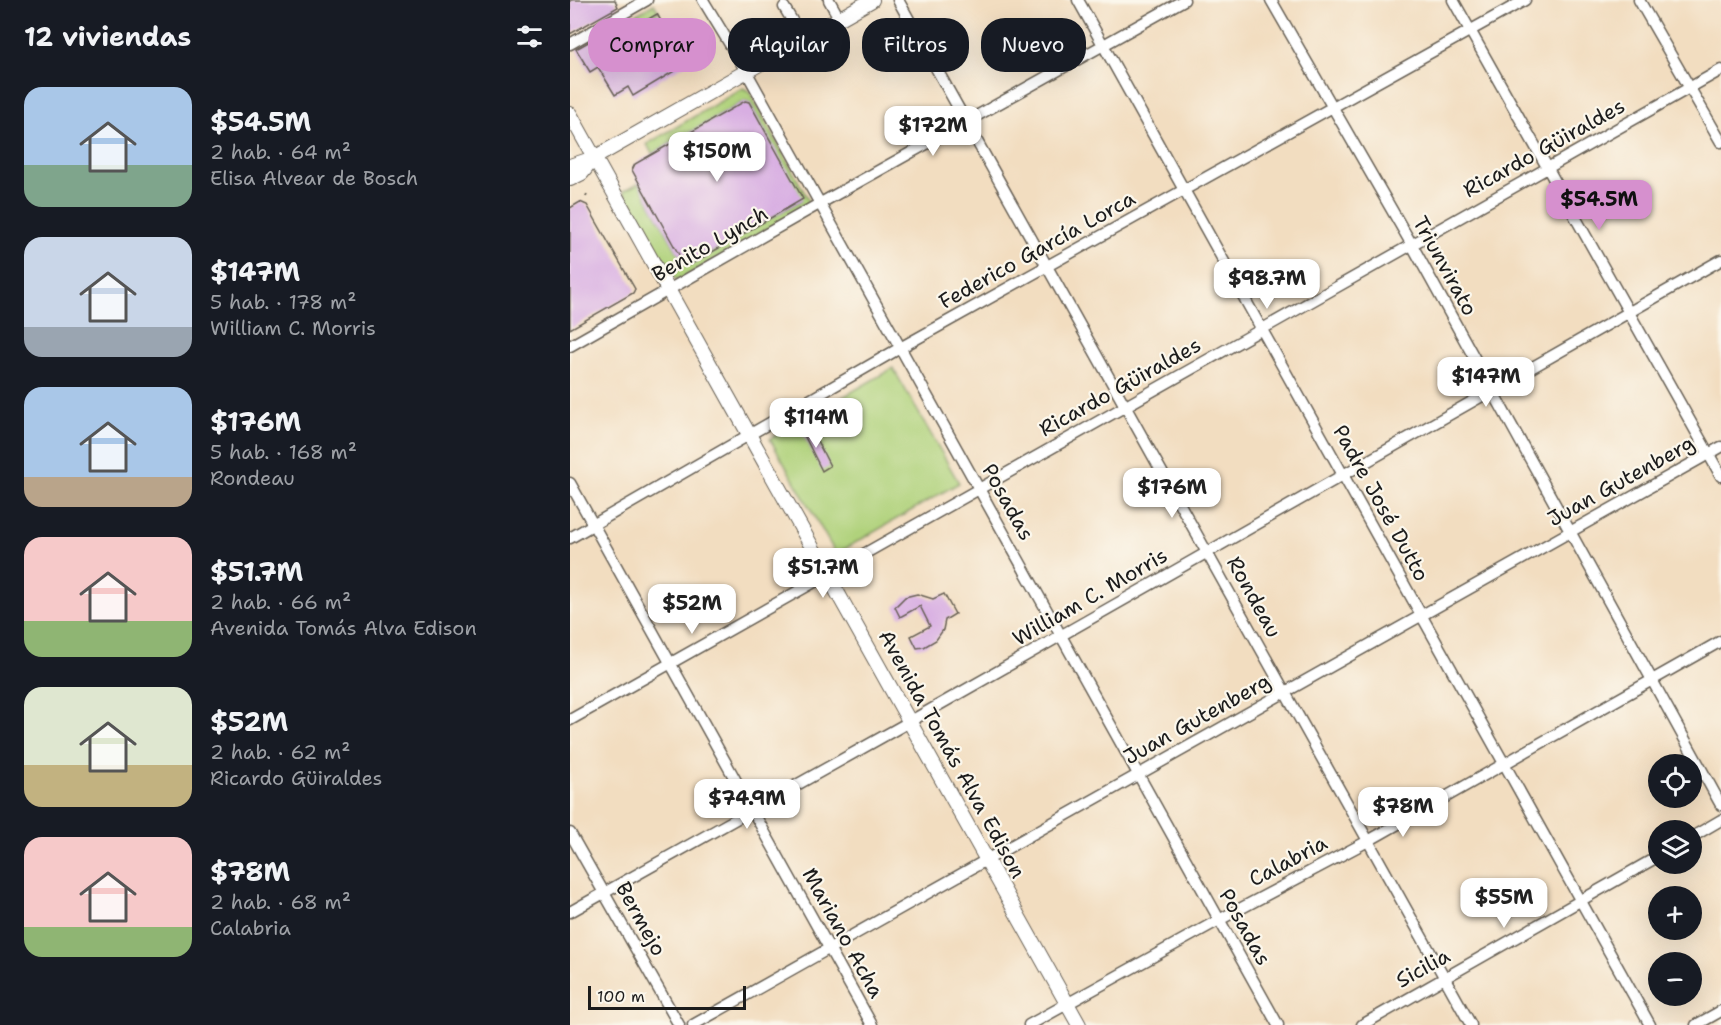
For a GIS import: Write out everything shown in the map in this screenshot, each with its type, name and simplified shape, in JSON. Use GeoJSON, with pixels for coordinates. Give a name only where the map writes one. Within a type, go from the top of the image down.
{"type":"FeatureCollection","features":[{"type":"Feature","properties":{"kind":"main road"},"geometry":{"type":"LineString","coordinates":[[840,18],[872,0]]}},
{"type":"Feature","properties":{"kind":"main road"},"geometry":{"type":"LineString","coordinates":[[570,166],[594,158],[745,72]]}},
{"type":"Feature","properties":{"kind":"main road","name":"Avenida Tomás Alva Edison"},"geometry":{"type":"LineString","coordinates":[[570,114],[1079,1025]]}},
{"type":"Feature","properties":{"kind":"main road"},"geometry":{"type":"LineString","coordinates":[[570,179],[582,173],[594,158]]}},
{"type":"Feature","properties":{"kind":"street"},"geometry":{"type":"LineString","coordinates":[[570,44],[647,0]]}},
{"type":"Feature","properties":{"kind":"street","name":"Posadas"},"geometry":{"type":"LineString","coordinates":[[703,0],[728,40]]}},
{"type":"Feature","properties":{"kind":"street"},"geometry":{"type":"LineString","coordinates":[[829,0],[840,18]]}},
{"type":"Feature","properties":{"kind":"street","name":"Rondeau"},"geometry":{"type":"LineString","coordinates":[[898,0],[1471,1025]]}},
{"type":"Feature","properties":{"kind":"street","name":"Padre José Dutto"},"geometry":{"type":"LineString","coordinates":[[1078,0],[1650,1025]]}},
{"type":"Feature","properties":{"kind":"street","name":"Benito Lynch"},"geometry":{"type":"LineString","coordinates":[[570,346],[1184,0]]}},
{"type":"Feature","properties":{"kind":"street","name":"Triunvirato"},"geometry":{"type":"LineString","coordinates":[[1271,0],[1412,245],[1721,805]]}},
{"type":"Feature","properties":{"kind":"street"},"geometry":{"type":"LineString","coordinates":[[1453,0],[1721,476]]}},
{"type":"Feature","properties":{"kind":"street","name":"Federico García Lorca"},"geometry":{"type":"LineString","coordinates":[[570,538],[900,348],[1525,0]]}},
{"type":"Feature","properties":{"kind":"street"},"geometry":{"type":"LineString","coordinates":[[1639,0],[1721,141]]}},
{"type":"Feature","properties":{"kind":"street"},"geometry":{"type":"LineString","coordinates":[[784,7],[791,18]]}},
{"type":"Feature","properties":{"kind":"street","name":"Ricardo Güiraldes"},"geometry":{"type":"LineString","coordinates":[[570,720],[1721,70]]}},
{"type":"Feature","properties":{"kind":"street","name":"Posadas"},"geometry":{"type":"LineString","coordinates":[[748,72],[1278,1025]]}},
{"type":"Feature","properties":{"kind":"street","name":"William C. Morris"},"geometry":{"type":"LineString","coordinates":[[570,912],[1061,636],[1721,260]]}},
{"type":"Feature","properties":{"kind":"street","name":"Juan Gutenberg"},"geometry":{"type":"LineString","coordinates":[[693,1025],[1721,447]]}},
{"type":"Feature","properties":{"kind":"street","name":"Mariano Acha"},"geometry":{"type":"LineString","coordinates":[[570,483],[872,1025]]}},
{"type":"Feature","properties":{"kind":"street","name":"Calabria"},"geometry":{"type":"LineString","coordinates":[[1029,1025],[1368,841],[1721,641]]}},
{"type":"Feature","properties":{"kind":"street"},"geometry":{"type":"LineString","coordinates":[[1702,831],[1721,820]]}},
{"type":"Feature","properties":{"kind":"street","name":"Bermejo"},"geometry":{"type":"LineString","coordinates":[[570,832],[679,1025]]}},
{"type":"Feature","properties":{"kind":"street","name":"Sicilia"},"geometry":{"type":"LineString","coordinates":[[1362,1025],[1648,862]]}},
{"type":"Feature","properties":{"kind":"street"},"geometry":{"type":"LineString","coordinates":[[1696,1025],[1721,1011]]}},
{"type":"Feature","properties":{"kind":"green space"},"geometry":{"type":"Polygon","coordinates":[[[654,4],[659,12],[649,18],[630,18],[654,4]]]}},
{"type":"Feature","properties":{"kind":"green space"},"geometry":{"type":"Polygon","coordinates":[[[743,88],[749,91],[809,201],[808,205],[679,280],[674,278],[623,191],[639,183],[683,262],[690,265],[802,200],[749,102],[745,101],[652,154],[647,144],[743,88]]]}},
{"type":"Feature","properties":{"kind":"green space"},"geometry":{"type":"Polygon","coordinates":[[[893,368],[959,483],[836,554],[770,439],[893,368]]]}},
{"type":"Feature","properties":{"kind":"building"},"geometry":{"type":"Polygon","coordinates":[[[570,0],[615,0],[618,7],[598,18],[588,18],[588,24],[570,34],[570,0]]]}},
{"type":"Feature","properties":{"kind":"building"},"geometry":{"type":"Polygon","coordinates":[[[588,42],[588,69],[576,49],[588,42]]]}},
{"type":"Feature","properties":{"kind":"building"},"geometry":{"type":"Polygon","coordinates":[[[601,72],[673,72],[633,96],[628,87],[615,95],[601,72]]]}},
{"type":"Feature","properties":{"kind":"building"},"geometry":{"type":"Polygon","coordinates":[[[745,101],[749,102],[803,199],[690,265],[683,262],[632,170],[635,164],[745,101]]]}},
{"type":"Feature","properties":{"kind":"building"},"geometry":{"type":"Polygon","coordinates":[[[580,202],[587,205],[635,289],[633,293],[570,329],[570,208],[580,202]]]}},
{"type":"Feature","properties":{"kind":"building"},"geometry":{"type":"Polygon","coordinates":[[[810,427],[830,466],[822,471],[802,431],[810,427]]]}},
{"type":"Feature","properties":{"kind":"building"},"geometry":{"type":"Polygon","coordinates":[[[917,594],[933,599],[944,594],[955,614],[945,620],[943,630],[936,640],[917,648],[911,636],[930,626],[920,606],[900,617],[895,607],[905,597],[917,594]]]}}]}
